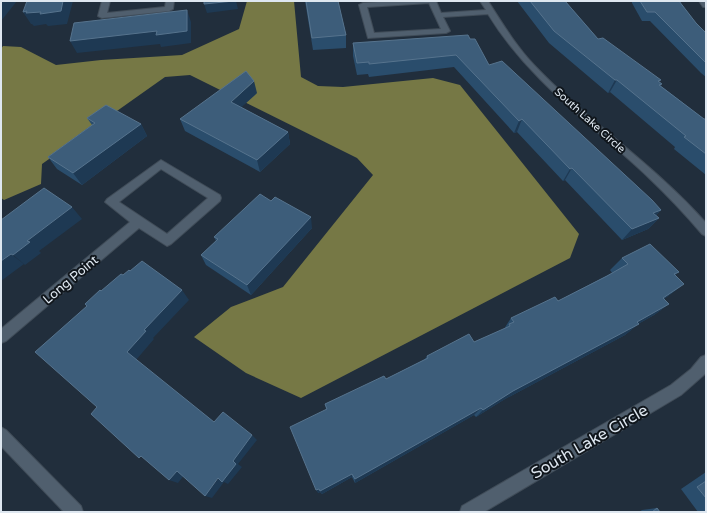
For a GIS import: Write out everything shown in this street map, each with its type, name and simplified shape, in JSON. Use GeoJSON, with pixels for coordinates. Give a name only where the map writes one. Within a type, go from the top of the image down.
{"type":"FeatureCollection","features":[{"type":"Feature","properties":{"kind":"street"},"geometry":{"type":"LineString","coordinates":[[106,1],[102,16],[169,9],[170,1]]}},
{"type":"Feature","properties":{"kind":"street"},"geometry":{"type":"LineString","coordinates":[[431,1],[446,31],[371,36],[364,5],[431,1]]}},
{"type":"Feature","properties":{"kind":"street","name":"South Lake Circle"},"geometry":{"type":"LineString","coordinates":[[484,1],[503,34],[542,77],[667,188],[706,231]]}},
{"type":"Feature","properties":{"kind":"street"},"geometry":{"type":"LineString","coordinates":[[703,1],[706,5]]}},
{"type":"Feature","properties":{"kind":"street"},"geometry":{"type":"LineString","coordinates":[[439,15],[489,12]]}},
{"type":"Feature","properties":{"kind":"street"},"geometry":{"type":"LineString","coordinates":[[161,164],[216,198],[167,241],[139,221],[111,202],[161,164]]}},
{"type":"Feature","properties":{"kind":"street","name":"Long Point"},"geometry":{"type":"LineString","coordinates":[[1,338],[139,221]]}},
{"type":"Feature","properties":{"kind":"street","name":"South Lake Circle"},"geometry":{"type":"LineString","coordinates":[[468,512],[676,390],[696,374],[706,362]]}},
{"type":"Feature","properties":{"kind":"street"},"geometry":{"type":"LineString","coordinates":[[1,435],[75,512]]}},
{"type":"Feature","properties":{"kind":"shaded area"},"geometry":{"type":"Polygon","coordinates":[[[247,1],[294,1],[301,77],[318,86],[343,87],[433,78],[460,85],[579,234],[570,258],[301,398],[246,373],[194,337],[231,307],[283,287],[373,175],[357,158],[190,75],[165,77],[42,164],[41,184],[4,200],[1,198],[1,49],[3,46],[21,47],[56,65],[101,60],[182,55],[239,29],[247,1]]]}},
{"type":"Feature","properties":{"kind":"building"},"geometry":{"type":"Polygon","coordinates":[[[27,1],[63,1],[61,11],[40,14],[41,12],[23,12],[27,1]]]}},
{"type":"Feature","properties":{"kind":"building"},"geometry":{"type":"Polygon","coordinates":[[[204,1],[234,1],[204,4],[204,1]]]}},
{"type":"Feature","properties":{"kind":"building"},"geometry":{"type":"Polygon","coordinates":[[[306,1],[338,1],[346,35],[312,38],[306,1]]]}},
{"type":"Feature","properties":{"kind":"building"},"geometry":{"type":"Polygon","coordinates":[[[530,1],[565,1],[598,39],[603,38],[661,80],[658,81],[662,84],[659,85],[706,119],[706,154],[617,80],[615,80],[554,31],[530,1]]]}},
{"type":"Feature","properties":{"kind":"building"},"geometry":{"type":"Polygon","coordinates":[[[640,1],[679,1],[706,33],[706,63],[655,12],[647,12],[640,1]]]}},
{"type":"Feature","properties":{"kind":"building"},"geometry":{"type":"Polygon","coordinates":[[[187,10],[187,31],[156,35],[157,31],[70,41],[74,23],[187,10]]]}},
{"type":"Feature","properties":{"kind":"building"},"geometry":{"type":"Polygon","coordinates":[[[468,35],[470,39],[475,39],[489,65],[502,61],[652,200],[661,210],[653,213],[659,218],[632,229],[572,168],[570,169],[522,119],[519,121],[456,55],[369,64],[369,62],[357,63],[353,43],[468,35]]]}},
{"type":"Feature","properties":{"kind":"building"},"geometry":{"type":"Polygon","coordinates":[[[246,71],[254,81],[231,102],[288,132],[257,160],[180,119],[246,71]]]}},
{"type":"Feature","properties":{"kind":"building"},"geometry":{"type":"Polygon","coordinates":[[[106,105],[141,124],[73,173],[48,157],[95,123],[87,118],[106,105]]]}},
{"type":"Feature","properties":{"kind":"building"},"geometry":{"type":"Polygon","coordinates":[[[44,188],[72,207],[27,241],[30,242],[13,255],[11,254],[1,261],[1,220],[44,188]]]}},
{"type":"Feature","properties":{"kind":"building"},"geometry":{"type":"Polygon","coordinates":[[[260,194],[271,201],[275,197],[311,217],[247,285],[201,255],[218,239],[214,237],[260,194]]]}},
{"type":"Feature","properties":{"kind":"building"},"geometry":{"type":"Polygon","coordinates":[[[650,244],[679,272],[674,274],[684,284],[663,298],[669,304],[637,322],[639,324],[513,391],[483,410],[481,408],[355,479],[352,474],[320,491],[319,489],[316,490],[290,427],[327,409],[325,404],[384,376],[386,379],[428,358],[427,356],[469,334],[474,342],[510,326],[509,324],[514,322],[511,318],[555,297],[558,301],[607,276],[628,264],[622,258],[650,244]]]}},
{"type":"Feature","properties":{"kind":"building"},"geometry":{"type":"Polygon","coordinates":[[[142,261],[182,290],[144,330],[146,331],[127,352],[214,422],[223,412],[252,435],[233,461],[236,464],[222,482],[218,478],[205,496],[177,471],[169,480],[141,456],[139,458],[91,414],[97,407],[35,352],[87,306],[85,304],[100,290],[101,291],[121,274],[123,275],[129,270],[130,271],[142,261]]]}},
{"type":"Feature","properties":{"kind":"building"},"geometry":{"type":"Polygon","coordinates":[[[706,481],[706,498],[697,487],[706,481]]]}},
{"type":"Feature","properties":{"kind":"building"},"geometry":{"type":"Polygon","coordinates":[[[657,508],[660,512],[652,512],[657,508]]]}}]}
